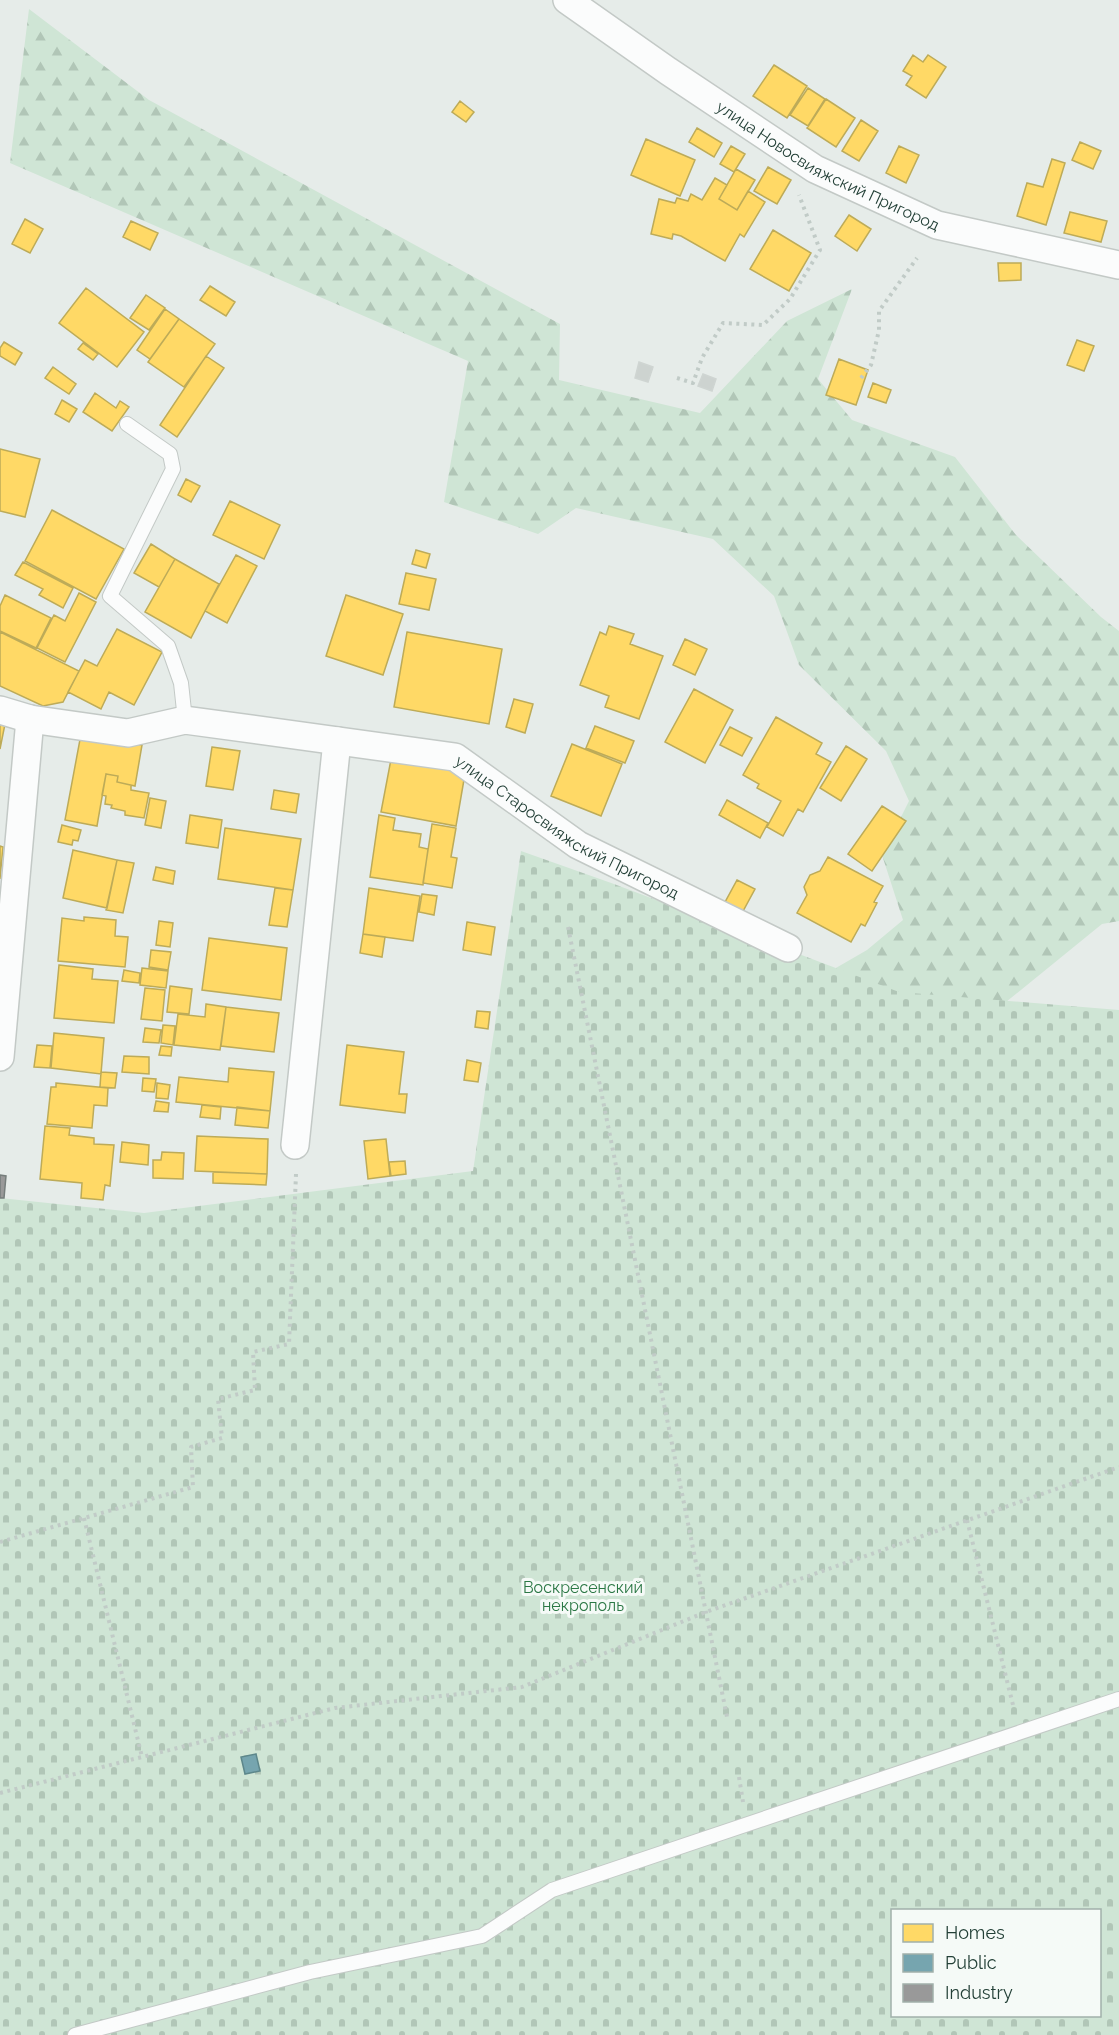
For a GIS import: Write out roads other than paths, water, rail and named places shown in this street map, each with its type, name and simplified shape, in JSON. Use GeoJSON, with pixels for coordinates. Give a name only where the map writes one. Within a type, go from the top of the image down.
{"type":"FeatureCollection","features":[{"type":"Feature","properties":{"kind":"street","name":"улица Новосвияжский Пригород"},"geometry":{"type":"LineString","coordinates":[[567,0],[815,169],[937,225],[1119,265]]}},
{"type":"Feature","properties":{"kind":"street","name":"улица Старосвияжский Пригород"},"geometry":{"type":"LineString","coordinates":[[0,710],[30,719],[128,733],[185,720],[455,757],[578,845],[788,948]]}},
{"type":"Feature","properties":{"kind":"street"},"geometry":{"type":"LineString","coordinates":[[0,1057],[30,719]]}},
{"type":"Feature","properties":{"kind":"street"},"geometry":{"type":"LineString","coordinates":[[295,1145],[337,741]]}},
{"type":"Feature","properties":{"kind":"lane"},"geometry":{"type":"LineString","coordinates":[[127,424],[170,454],[173,469],[110,596],[168,646],[181,682],[185,720]]}},
{"type":"Feature","properties":{"kind":"lane"},"geometry":{"type":"LineString","coordinates":[[75,2035],[310,1972],[482,1936],[552,1890],[1119,1699]]}},
{"type":"Feature","properties":{"kind":"park label","name":"Воскресенский некрополь"},"geometry":{"type":"Point","coordinates":[583,1596]}}]}
